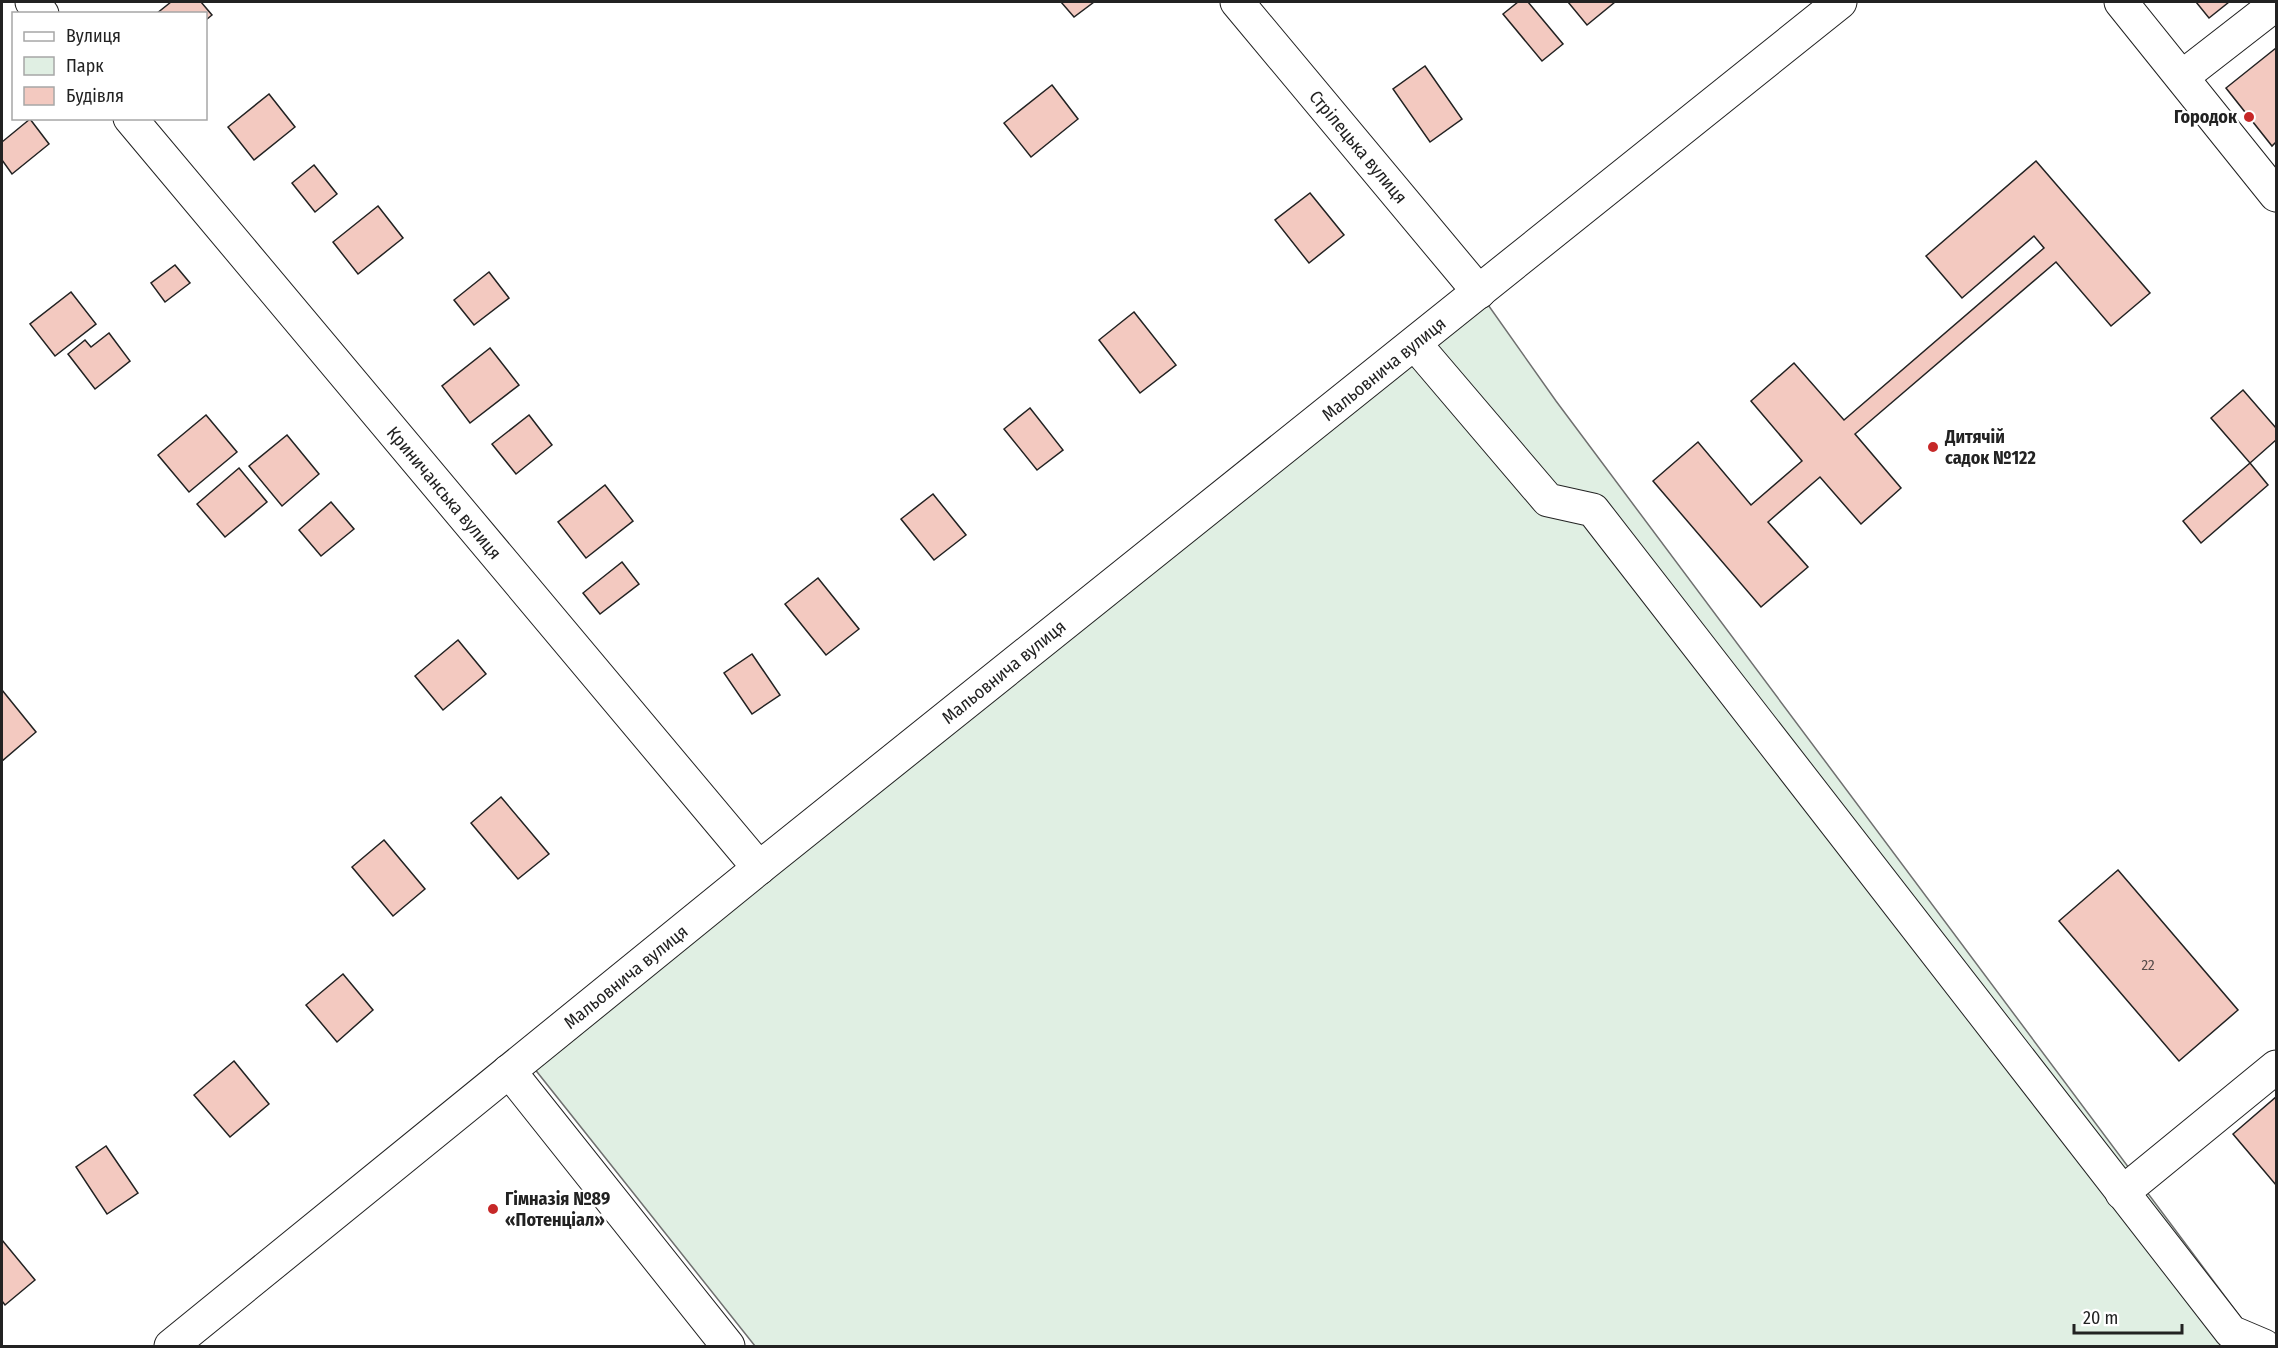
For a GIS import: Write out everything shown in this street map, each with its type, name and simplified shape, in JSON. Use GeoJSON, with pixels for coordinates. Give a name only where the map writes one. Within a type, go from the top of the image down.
{"type":"FeatureCollection","features":[{"type":"Feature","properties":{"kind":"street","name":"Стрілецька вулиця"},"geometry":{"type":"LineString","coordinates":[[1237,2],[1479,292]]}},
{"type":"Feature","properties":{"kind":"street","name":"Мальовнича вулиця"},"geometry":{"type":"LineString","coordinates":[[171,1347],[759,868],[1840,2]]}},
{"type":"Feature","properties":{"kind":"street"},"geometry":{"type":"LineString","coordinates":[[2121,2],[2277,195]]}},
{"type":"Feature","properties":{"kind":"street"},"geometry":{"type":"LineString","coordinates":[[2182,77],[2277,4]]}},
{"type":"Feature","properties":{"kind":"street","name":"Криничанська вулиця"},"geometry":{"type":"LineString","coordinates":[[132,120],[759,868]]}},
{"type":"Feature","properties":{"kind":"street"},"geometry":{"type":"LineString","coordinates":[[1415,344],[1548,500],[1593,510],[2231,1332],[2264,1347]]}},
{"type":"Feature","properties":{"kind":"street"},"geometry":{"type":"LineString","coordinates":[[2122,1193],[2277,1067]]}},
{"type":"Feature","properties":{"kind":"street"},"geometry":{"type":"LineString","coordinates":[[509,1071],[728,1347]]}},
{"type":"Feature","properties":{"kind":"green space"},"geometry":{"type":"Polygon","coordinates":[[[1479,292],[1556,401],[2262,1346],[755,1346],[526,1058],[1479,292]]]}},
{"type":"Feature","properties":{"kind":"building"},"geometry":{"type":"Polygon","coordinates":[[[171,2],[201,2],[212,15],[207,19],[207,12],[158,12],[171,2]]]}},
{"type":"Feature","properties":{"kind":"building"},"geometry":{"type":"Polygon","coordinates":[[[1061,2],[1094,2],[1074,17],[1061,2]]]}},
{"type":"Feature","properties":{"kind":"building"},"geometry":{"type":"Polygon","coordinates":[[[1518,2],[1528,2],[1563,44],[1542,61],[1503,14],[1518,2]]]}},
{"type":"Feature","properties":{"kind":"building"},"geometry":{"type":"Polygon","coordinates":[[[1568,2],[1615,2],[1587,25],[1568,2]]]}},
{"type":"Feature","properties":{"kind":"building"},"geometry":{"type":"Polygon","coordinates":[[[2196,2],[2229,2],[2209,18],[2196,2]]]}},
{"type":"Feature","properties":{"kind":"building"},"geometry":{"type":"Polygon","coordinates":[[[2276,48],[2276,142],[2272,146],[2226,88],[2276,48]]]}},
{"type":"Feature","properties":{"kind":"building"},"geometry":{"type":"Polygon","coordinates":[[[1425,66],[1462,119],[1430,142],[1393,89],[1425,66]]]}},
{"type":"Feature","properties":{"kind":"building"},"geometry":{"type":"Polygon","coordinates":[[[1052,85],[1078,119],[1031,157],[1004,123],[1052,85]]]}},
{"type":"Feature","properties":{"kind":"building"},"geometry":{"type":"Polygon","coordinates":[[[269,94],[295,127],[254,160],[228,127],[269,94]]]}},
{"type":"Feature","properties":{"kind":"building"},"geometry":{"type":"Polygon","coordinates":[[[31,120],[49,144],[12,174],[2,160],[2,142],[31,120]]]}},
{"type":"Feature","properties":{"kind":"building"},"geometry":{"type":"Polygon","coordinates":[[[2036,161],[2150,293],[2111,326],[2056,262],[1855,434],[1901,488],[1861,524],[1820,477],[1768,522],[1808,567],[1761,607],[1653,481],[1698,442],[1751,505],[1802,461],[1751,401],[1794,363],[1844,420],[2044,248],[2034,236],[1962,298],[1926,256],[2036,161]]]}},
{"type":"Feature","properties":{"kind":"building"},"geometry":{"type":"Polygon","coordinates":[[[314,165],[337,194],[315,212],[292,183],[314,165]]]}},
{"type":"Feature","properties":{"kind":"building"},"geometry":{"type":"Polygon","coordinates":[[[1310,193],[1344,235],[1309,263],[1275,220],[1310,193]]]}},
{"type":"Feature","properties":{"kind":"building"},"geometry":{"type":"Polygon","coordinates":[[[378,206],[403,238],[358,274],[333,242],[378,206]]]}},
{"type":"Feature","properties":{"kind":"building"},"geometry":{"type":"Polygon","coordinates":[[[175,265],[190,283],[165,302],[151,283],[175,265]]]}},
{"type":"Feature","properties":{"kind":"building"},"geometry":{"type":"Polygon","coordinates":[[[489,272],[509,298],[474,325],[454,300],[489,272]]]}},
{"type":"Feature","properties":{"kind":"building"},"geometry":{"type":"Polygon","coordinates":[[[71,292],[96,324],[55,356],[30,324],[71,292]]]}},
{"type":"Feature","properties":{"kind":"building"},"geometry":{"type":"Polygon","coordinates":[[[1134,312],[1176,365],[1140,393],[1099,340],[1134,312]]]}},
{"type":"Feature","properties":{"kind":"building"},"geometry":{"type":"Polygon","coordinates":[[[109,333],[130,361],[95,389],[68,354],[85,340],[91,347],[109,333]]]}},
{"type":"Feature","properties":{"kind":"building"},"geometry":{"type":"Polygon","coordinates":[[[490,348],[519,385],[470,423],[442,386],[490,348]]]}},
{"type":"Feature","properties":{"kind":"building"},"geometry":{"type":"Polygon","coordinates":[[[2243,390],[2276,428],[2276,440],[2250,463],[2211,418],[2243,390]]]}},
{"type":"Feature","properties":{"kind":"building"},"geometry":{"type":"Polygon","coordinates":[[[1030,408],[1063,450],[1037,470],[1004,429],[1030,408]]]}},
{"type":"Feature","properties":{"kind":"building"},"geometry":{"type":"Polygon","coordinates":[[[206,415],[237,452],[189,492],[158,455],[206,415]]]}},
{"type":"Feature","properties":{"kind":"building"},"geometry":{"type":"Polygon","coordinates":[[[529,415],[552,445],[516,474],[492,444],[529,415]]]}},
{"type":"Feature","properties":{"kind":"building"},"geometry":{"type":"Polygon","coordinates":[[[287,435],[319,474],[282,506],[249,466],[287,435]]]}},
{"type":"Feature","properties":{"kind":"building"},"geometry":{"type":"Polygon","coordinates":[[[2250,463],[2268,485],[2201,543],[2183,521],[2250,463]]]}},
{"type":"Feature","properties":{"kind":"building"},"geometry":{"type":"Polygon","coordinates":[[[239,468],[267,502],[225,537],[197,504],[239,468]]]}},
{"type":"Feature","properties":{"kind":"building"},"geometry":{"type":"Polygon","coordinates":[[[605,485],[633,521],[586,558],[558,522],[605,485]]]}},
{"type":"Feature","properties":{"kind":"building"},"geometry":{"type":"Polygon","coordinates":[[[933,494],[966,535],[934,560],[901,519],[933,494]]]}},
{"type":"Feature","properties":{"kind":"building"},"geometry":{"type":"Polygon","coordinates":[[[331,502],[354,529],[321,556],[299,530],[331,502]]]}},
{"type":"Feature","properties":{"kind":"building"},"geometry":{"type":"Polygon","coordinates":[[[622,562],[639,584],[600,614],[583,593],[622,562]]]}},
{"type":"Feature","properties":{"kind":"building"},"geometry":{"type":"Polygon","coordinates":[[[818,578],[859,629],[826,655],[785,604],[818,578]]]}},
{"type":"Feature","properties":{"kind":"building"},"geometry":{"type":"Polygon","coordinates":[[[458,640],[486,674],[443,710],[415,676],[458,640]]]}},
{"type":"Feature","properties":{"kind":"building"},"geometry":{"type":"Polygon","coordinates":[[[752,654],[780,695],[752,714],[724,673],[752,654]]]}},
{"type":"Feature","properties":{"kind":"building"},"geometry":{"type":"Polygon","coordinates":[[[2,690],[36,732],[2,761],[2,690]]]}},
{"type":"Feature","properties":{"kind":"building"},"geometry":{"type":"Polygon","coordinates":[[[501,797],[549,854],[518,879],[471,823],[501,797]]]}},
{"type":"Feature","properties":{"kind":"building"},"geometry":{"type":"Polygon","coordinates":[[[384,840],[425,889],[393,916],[352,867],[384,840]]]}},
{"type":"Feature","properties":{"kind":"building"},"geometry":{"type":"Polygon","coordinates":[[[2118,870],[2238,1010],[2179,1061],[2059,921],[2118,870]]]}},
{"type":"Feature","properties":{"kind":"building"},"geometry":{"type":"Polygon","coordinates":[[[343,974],[373,1010],[337,1042],[306,1005],[343,974]]]}},
{"type":"Feature","properties":{"kind":"building"},"geometry":{"type":"Polygon","coordinates":[[[234,1061],[269,1104],[230,1137],[194,1095],[234,1061]]]}},
{"type":"Feature","properties":{"kind":"building"},"geometry":{"type":"Polygon","coordinates":[[[2276,1097],[2276,1185],[2233,1134],[2276,1097]]]}},
{"type":"Feature","properties":{"kind":"building"},"geometry":{"type":"Polygon","coordinates":[[[106,1146],[138,1193],[107,1214],[76,1167],[106,1146]]]}},
{"type":"Feature","properties":{"kind":"building"},"geometry":{"type":"Polygon","coordinates":[[[2,1240],[35,1280],[5,1305],[2,1301],[2,1240]]]}},
{"type":"Feature","properties":{"kind":"place","name":"Городок"},"geometry":{"type":"Point","coordinates":[2249,117]}},
{"type":"Feature","properties":{"kind":"place","name":"Дитячій садок №122"},"geometry":{"type":"Point","coordinates":[1933,447]}},
{"type":"Feature","properties":{"kind":"place","name":"Гімназія №89 «Потенціал»"},"geometry":{"type":"Point","coordinates":[493,1209]}}]}
